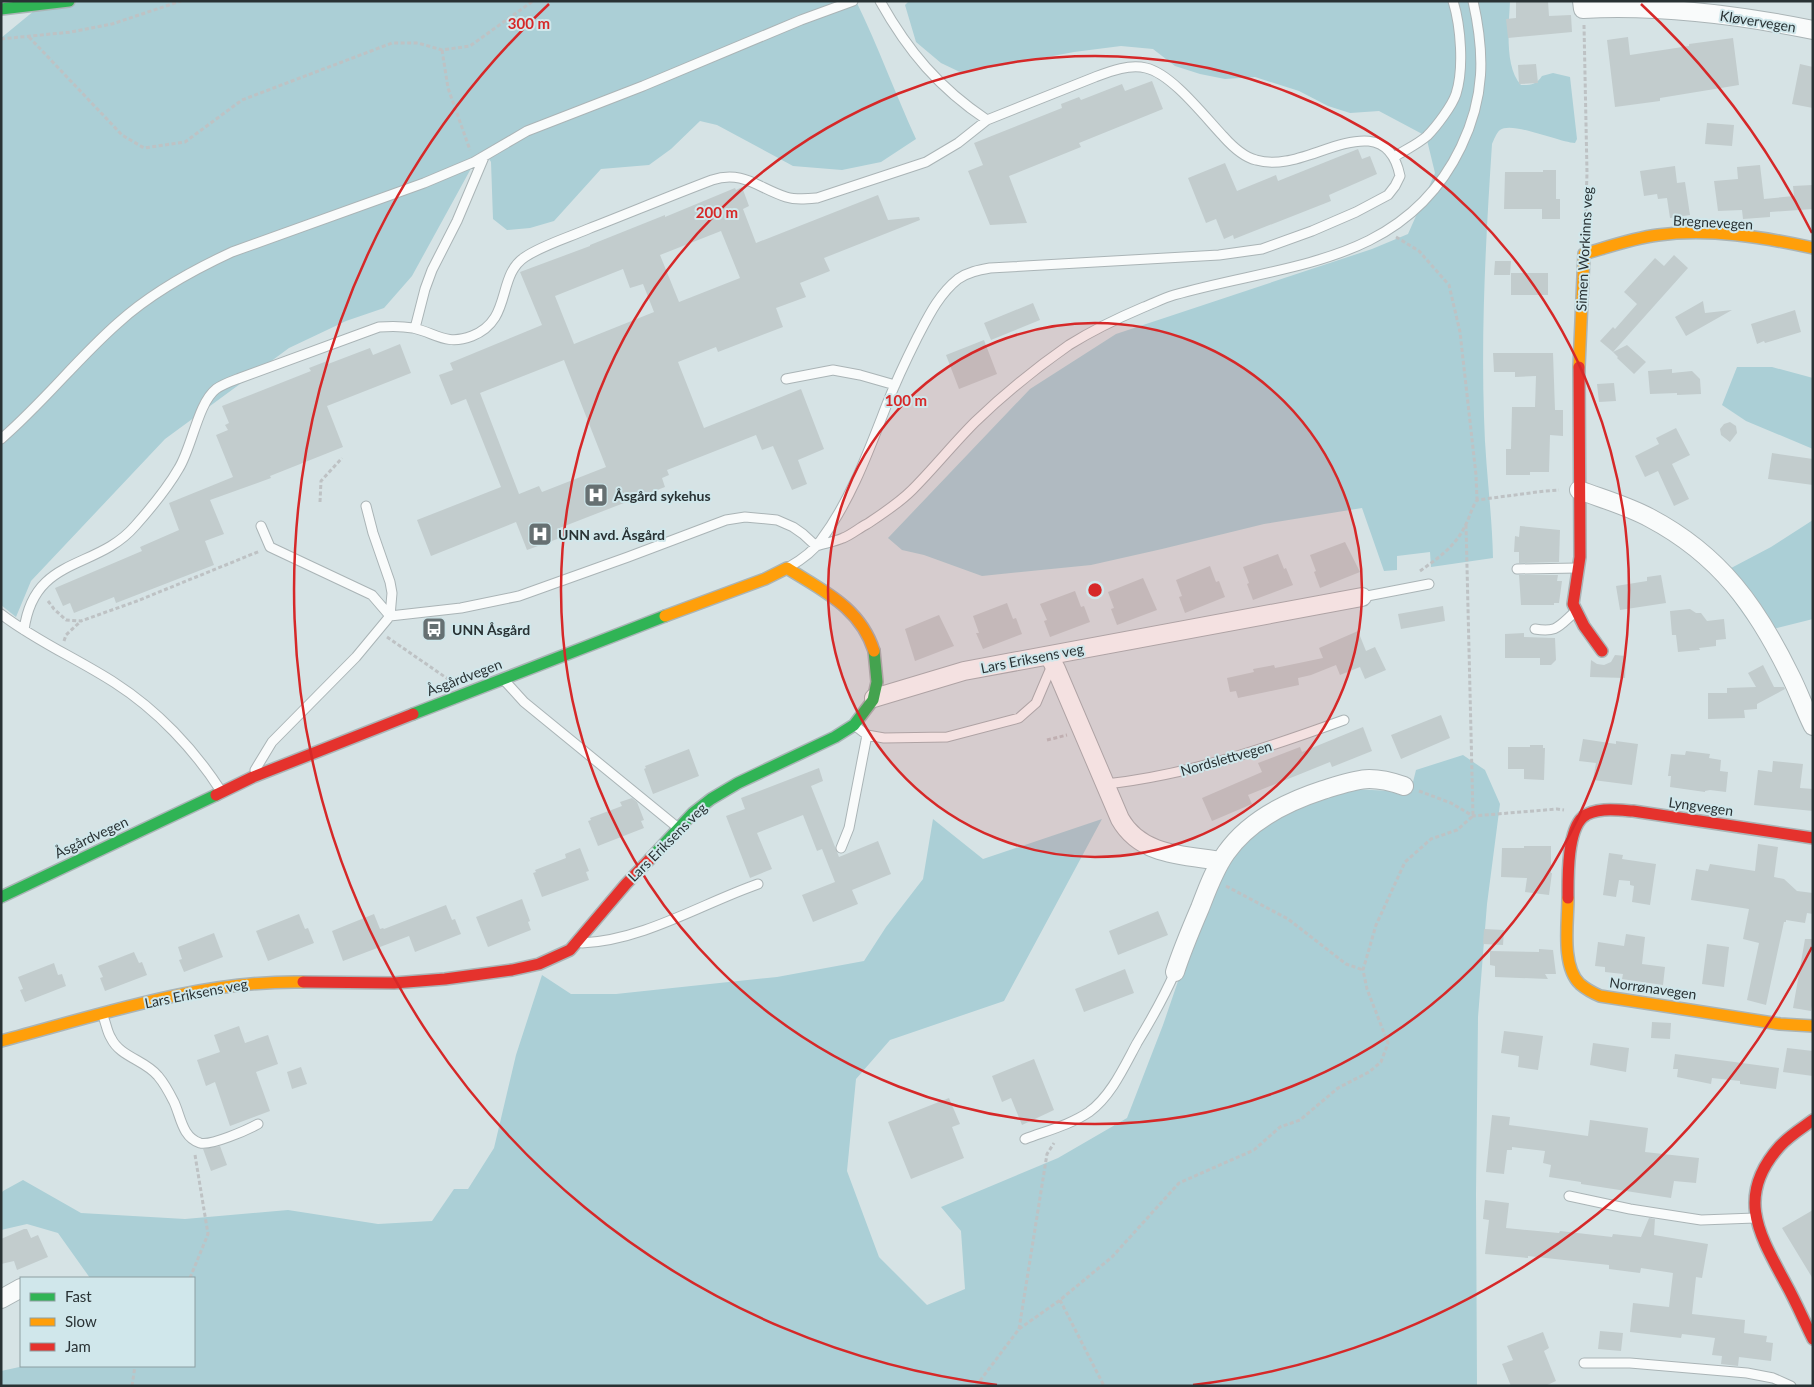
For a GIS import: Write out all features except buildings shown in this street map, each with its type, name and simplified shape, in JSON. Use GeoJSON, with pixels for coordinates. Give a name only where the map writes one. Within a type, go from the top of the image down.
{"type":"FeatureCollection","features":[{"type":"Feature","properties":{"kind":"street"},"geometry":{"type":"LineString","coordinates":[[1,8],[70,1]]}},
{"type":"Feature","properties":{"kind":"street","name":"Kløvervegen"},"geometry":{"type":"LineString","coordinates":[[1582,5],[1723,15],[1765,20],[1813,30]]}},
{"type":"Feature","properties":{"kind":"street","name":"Bregnevegen"},"geometry":{"type":"LineString","coordinates":[[1584,254],[1649,237],[1675,234],[1727,235],[1775,240],[1813,248]]}},
{"type":"Feature","properties":{"kind":"street","name":"Simen Workinns veg"},"geometry":{"type":"LineString","coordinates":[[1576,612],[1573,604],[1580,537],[1578,383],[1584,254]]}},
{"type":"Feature","properties":{"kind":"street"},"geometry":{"type":"LineString","coordinates":[[1579,490],[1650,517],[1708,557],[1743,595],[1760,619],[1790,676],[1813,726]]}},
{"type":"Feature","properties":{"kind":"street"},"geometry":{"type":"LineString","coordinates":[[786,568],[845,606],[862,624],[875,655],[877,682],[874,698]]}},
{"type":"Feature","properties":{"kind":"street","name":"Åsgårdvegen"},"geometry":{"type":"LineString","coordinates":[[1,897],[253,777],[502,678],[765,579],[786,568]]}},
{"type":"Feature","properties":{"kind":"street","name":"Lars Eriksens veg"},"geometry":{"type":"LineString","coordinates":[[1,1040],[180,994],[248,982],[394,983],[437,980],[512,970],[550,960],[570,950],[577,943],[620,891],[678,828],[711,799],[738,783],[835,737],[854,725],[868,709],[874,698],[914,688],[946,675],[1051,659],[1248,617],[1362,598]]}},
{"type":"Feature","properties":{"kind":"street"},"geometry":{"type":"LineString","coordinates":[[1576,612],[1602,651]]}},
{"type":"Feature","properties":{"kind":"street"},"geometry":{"type":"LineString","coordinates":[[1051,659],[1126,828],[1138,841],[1162,851],[1221,861]]}},
{"type":"Feature","properties":{"kind":"street"},"geometry":{"type":"LineString","coordinates":[[1175,972],[1190,928],[1221,861],[1237,840],[1264,816],[1297,799],[1345,783],[1370,778],[1385,779],[1404,786]]}},
{"type":"Feature","properties":{"kind":"street","name":"Lyngvegen"},"geometry":{"type":"LineString","coordinates":[[1586,814],[1597,811],[1622,810],[1813,838]]}},
{"type":"Feature","properties":{"kind":"street","name":"Norrønavegen"},"geometry":{"type":"LineString","coordinates":[[1586,814],[1579,820],[1576,827],[1569,870],[1567,954],[1571,971],[1577,982],[1586,990],[1600,996],[1625,1001],[1780,1024],[1813,1026]]}},
{"type":"Feature","properties":{"kind":"street"},"geometry":{"type":"LineString","coordinates":[[1813,1120],[1782,1144],[1765,1168],[1756,1190],[1754,1204],[1757,1229],[1766,1252],[1792,1295],[1813,1339]]}},
{"type":"Feature","properties":{"kind":"street"},"geometry":{"type":"LineString","coordinates":[[1,1299],[20,1289]]}},
{"type":"Feature","properties":{"kind":"lane"},"geometry":{"type":"LineString","coordinates":[[1,439],[118,322],[179,279],[206,264],[232,252],[398,194],[474,162],[527,131],[643,86],[793,23],[853,1]]}},
{"type":"Feature","properties":{"kind":"lane"},"geometry":{"type":"LineString","coordinates":[[880,1],[907,43],[935,78],[969,108],[987,120]]}},
{"type":"Feature","properties":{"kind":"lane"},"geometry":{"type":"LineString","coordinates":[[1394,157],[1427,136],[1455,96],[1460,60],[1459,34],[1453,1]]}},
{"type":"Feature","properties":{"kind":"lane"},"geometry":{"type":"LineString","coordinates":[[816,546],[844,538],[888,510],[911,491],[952,446],[1002,397],[1040,366],[1100,326],[1171,296],[1319,261],[1352,249],[1387,231],[1412,213],[1433,192],[1451,167],[1465,138],[1477,101],[1482,70],[1480,31],[1473,1]]}},
{"type":"Feature","properties":{"kind":"lane"},"geometry":{"type":"LineString","coordinates":[[24,630],[30,603],[38,588],[48,578],[118,541],[133,529],[164,491],[189,450],[202,410],[214,390],[222,385],[379,327],[398,326],[415,328],[445,340],[471,336],[485,329],[495,318],[503,303],[510,275],[524,258],[557,242],[712,180],[729,176],[738,177],[786,197],[798,200],[817,198],[926,162],[958,143],[987,120],[1066,87],[1112,71],[1130,67],[1156,71],[1168,79],[1228,141],[1252,159],[1267,163],[1287,161],[1345,143],[1364,141],[1377,142],[1384,145],[1394,157],[1400,176],[1388,195],[1325,226],[1262,248],[1219,256],[1018,266],[973,272],[958,279],[935,305],[895,385],[859,472],[835,518],[820,542],[804,558],[786,568]]}},
{"type":"Feature","properties":{"kind":"lane"},"geometry":{"type":"LineString","coordinates":[[415,328],[432,270],[457,221],[484,156]]}},
{"type":"Feature","properties":{"kind":"lane"},"geometry":{"type":"LineString","coordinates":[[786,379],[833,370],[895,385]]}},
{"type":"Feature","properties":{"kind":"lane"},"geometry":{"type":"LineString","coordinates":[[253,777],[256,768],[272,742],[356,657],[390,616],[391,588],[366,506]]}},
{"type":"Feature","properties":{"kind":"lane"},"geometry":{"type":"LineString","coordinates":[[390,616],[461,608],[519,596],[726,520],[745,517],[777,520],[798,530],[816,546]]}},
{"type":"Feature","properties":{"kind":"lane"},"geometry":{"type":"LineString","coordinates":[[261,526],[270,547],[325,571],[372,595],[390,616]]}},
{"type":"Feature","properties":{"kind":"lane"},"geometry":{"type":"LineString","coordinates":[[1517,569],[1578,568]]}},
{"type":"Feature","properties":{"kind":"lane"},"geometry":{"type":"LineString","coordinates":[[1362,598],[1429,584]]}},
{"type":"Feature","properties":{"kind":"lane"},"geometry":{"type":"LineString","coordinates":[[1535,629],[1550,632],[1576,612]]}},
{"type":"Feature","properties":{"kind":"lane"},"geometry":{"type":"LineString","coordinates":[[1,614],[24,630],[116,684],[139,701],[185,744],[221,791]]}},
{"type":"Feature","properties":{"kind":"lane"},"geometry":{"type":"LineString","coordinates":[[854,725],[867,735],[884,738],[947,737],[1019,718],[1036,703],[1051,659]]}},
{"type":"Feature","properties":{"kind":"lane"},"geometry":{"type":"LineString","coordinates":[[502,678],[524,702],[678,828]]}},
{"type":"Feature","properties":{"kind":"lane","name":"Nordslettvegen"},"geometry":{"type":"LineString","coordinates":[[1106,784],[1134,781],[1182,771],[1289,740],[1344,720]]}},
{"type":"Feature","properties":{"kind":"lane"},"geometry":{"type":"LineString","coordinates":[[841,848],[849,828],[867,735]]}},
{"type":"Feature","properties":{"kind":"lane"},"geometry":{"type":"LineString","coordinates":[[577,943],[601,942],[625,936],[703,908],[732,893],[758,884]]}},
{"type":"Feature","properties":{"kind":"lane"},"geometry":{"type":"LineString","coordinates":[[1025,1139],[1066,1124],[1090,1111],[1104,1097],[1122,1071],[1160,1004],[1175,972]]}},
{"type":"Feature","properties":{"kind":"lane"},"geometry":{"type":"LineString","coordinates":[[102,1014],[111,1040],[123,1052],[144,1064],[158,1075],[174,1104],[183,1128],[193,1140],[202,1144],[258,1124]]}},
{"type":"Feature","properties":{"kind":"lane"},"geometry":{"type":"LineString","coordinates":[[1569,1196],[1630,1209],[1701,1220],[1755,1218]]}},
{"type":"Feature","properties":{"kind":"lane"},"geometry":{"type":"LineString","coordinates":[[1584,1363],[1637,1363],[1747,1373],[1773,1378],[1791,1386]]}},
{"type":"Feature","properties":{"kind":"path"},"geometry":{"type":"LineString","coordinates":[[1,39],[28,37],[112,24],[181,1]]}},
{"type":"Feature","properties":{"kind":"path"},"geometry":{"type":"LineString","coordinates":[[28,37],[122,135],[144,148],[185,142],[242,100],[392,43],[418,43],[442,50],[470,46],[532,1]]}},
{"type":"Feature","properties":{"kind":"path","name":"Simen Workinns veg"},"geometry":{"type":"LineString","coordinates":[[1582,5],[1587,173],[1584,254]]}},
{"type":"Feature","properties":{"kind":"path"},"geometry":{"type":"LineString","coordinates":[[442,50],[448,88],[474,162]]}},
{"type":"Feature","properties":{"kind":"path"},"geometry":{"type":"LineString","coordinates":[[1387,231],[1419,251],[1449,285],[1460,332],[1476,475],[1476,500],[1466,526],[1451,548],[1394,591]]}},
{"type":"Feature","properties":{"kind":"path"},"geometry":{"type":"LineString","coordinates":[[320,502],[321,481],[342,458]]}},
{"type":"Feature","properties":{"kind":"path"},"geometry":{"type":"LineString","coordinates":[[1476,500],[1545,491],[1579,490]]}},
{"type":"Feature","properties":{"kind":"path"},"geometry":{"type":"LineString","coordinates":[[1466,526],[1474,816]]}},
{"type":"Feature","properties":{"kind":"path"},"geometry":{"type":"LineString","coordinates":[[38,588],[54,609],[66,620],[81,621],[137,601],[270,547]]}},
{"type":"Feature","properties":{"kind":"path"},"geometry":{"type":"LineString","coordinates":[[58,650],[66,636],[81,621]]}},
{"type":"Feature","properties":{"kind":"path"},"geometry":{"type":"LineString","coordinates":[[378,631],[468,692]]}},
{"type":"Feature","properties":{"kind":"path"},"geometry":{"type":"LineString","coordinates":[[1404,786],[1451,803],[1474,816],[1557,809],[1586,814]]}},
{"type":"Feature","properties":{"kind":"path"},"geometry":{"type":"LineString","coordinates":[[976,1386],[1020,1329],[1060,1300],[1112,1257],[1179,1183],[1254,1150],[1280,1127],[1300,1120],[1338,1088],[1369,1072],[1381,1062],[1388,1043],[1367,989],[1363,970],[1376,926],[1405,862],[1431,839],[1457,830],[1474,816]]}},
{"type":"Feature","properties":{"kind":"path"},"geometry":{"type":"LineString","coordinates":[[1212,879],[1288,919],[1346,964],[1363,970]]}},
{"type":"Feature","properties":{"kind":"path"},"geometry":{"type":"LineString","coordinates":[[1020,1329],[1046,1154],[1066,1124]]}},
{"type":"Feature","properties":{"kind":"path"},"geometry":{"type":"LineString","coordinates":[[190,1277],[208,1234],[193,1140]]}},
{"type":"Feature","properties":{"kind":"path"},"geometry":{"type":"LineString","coordinates":[[1060,1300],[1104,1386]]}},
{"type":"Feature","properties":{"kind":"path"},"geometry":{"type":"LineString","coordinates":[[132,1386],[135,1367]]}},
{"type":"Feature","properties":{"kind":"shaded area"},"geometry":{"type":"Polygon","coordinates":[[[46,1],[856,1],[916,139],[881,162],[842,170],[793,166],[717,125],[700,121],[671,149],[649,165],[601,169],[554,221],[530,228],[507,230],[493,219],[491,162],[486,154],[474,163],[412,276],[384,308],[346,321],[289,348],[165,439],[31,581],[16,617],[1,605],[1,441],[8,436],[1,433],[1,38],[46,1]]]}},
{"type":"Feature","properties":{"kind":"shaded area"},"geometry":{"type":"Polygon","coordinates":[[[909,1],[1510,1],[1509,45],[1512,68],[1516,77],[1521,85],[1528,85],[1538,81],[1542,76],[1553,73],[1570,77],[1577,139],[1575,143],[1567,142],[1525,130],[1506,128],[1499,131],[1492,144],[1486,246],[1483,383],[1493,558],[1431,567],[1430,552],[1397,556],[1397,570],[1384,571],[1362,508],[1264,524],[1091,565],[982,576],[924,555],[902,550],[888,538],[1030,389],[1116,334],[1372,249],[1408,234],[1435,173],[1426,136],[1379,111],[1350,113],[1328,106],[1299,91],[1255,77],[1225,79],[1200,74],[1175,66],[1153,49],[1121,46],[1074,52],[962,73],[941,63],[916,42],[905,5],[909,1]]]}},
{"type":"Feature","properties":{"kind":"shaded area"},"geometry":{"type":"Polygon","coordinates":[[[1737,367],[1772,367],[1813,378],[1813,449],[1746,421],[1722,405],[1737,367]]]}},
{"type":"Feature","properties":{"kind":"shaded area"},"geometry":{"type":"Polygon","coordinates":[[[1813,520],[1813,619],[1757,633],[1716,576],[1771,547],[1813,520]]]}},
{"type":"Feature","properties":{"kind":"shaded area"},"geometry":{"type":"Polygon","coordinates":[[[1463,755],[1485,770],[1500,804],[1487,904],[1478,1017],[1476,1194],[1477,1386],[1,1386],[1,1371],[20,1367],[195,1367],[195,1277],[89,1277],[58,1233],[27,1224],[1,1230],[1,1194],[23,1180],[81,1213],[185,1219],[288,1210],[378,1224],[432,1221],[454,1189],[468,1189],[494,1148],[516,1055],[542,975],[571,994],[616,994],[777,977],[864,961],[886,927],[923,879],[933,819],[983,859],[1102,819],[1004,1001],[890,1040],[856,1079],[847,1171],[879,1257],[927,1305],[965,1289],[961,1231],[941,1207],[1058,1158],[1127,1118],[1163,1025],[1197,926],[1224,867],[1247,838],[1271,817],[1350,789],[1392,791],[1412,786],[1416,770],[1463,755]]]}},
{"type":"Feature","properties":{"kind":"traffic: fast"},"geometry":{"type":"LineString","coordinates":[[1,9],[69,1]]}},
{"type":"Feature","properties":{"kind":"traffic: fast"},"geometry":{"type":"LineString","coordinates":[[413,714],[665,616]]}},
{"type":"Feature","properties":{"kind":"traffic: fast"},"geometry":{"type":"LineString","coordinates":[[650,859],[693,813],[711,799],[738,783],[835,737],[854,725],[873,700],[877,682],[874,651]]}},
{"type":"Feature","properties":{"kind":"traffic: fast"},"geometry":{"type":"LineString","coordinates":[[1,897],[216,795]]}},
{"type":"Feature","properties":{"kind":"traffic: slow"},"geometry":{"type":"LineString","coordinates":[[1579,367],[1584,254],[1649,236],[1677,233],[1716,233],[1755,237],[1813,248]]}},
{"type":"Feature","properties":{"kind":"traffic: slow"},"geometry":{"type":"LineString","coordinates":[[665,616],[765,579],[787,568],[827,593],[850,611],[868,636],[874,651]]}},
{"type":"Feature","properties":{"kind":"traffic: slow"},"geometry":{"type":"LineString","coordinates":[[1568,898],[1567,943],[1570,966],[1580,984],[1595,994],[1780,1024],[1813,1026]]}},
{"type":"Feature","properties":{"kind":"traffic: slow"},"geometry":{"type":"LineString","coordinates":[[1,1041],[113,1010],[188,993],[265,983],[303,982]]}},
{"type":"Feature","properties":{"kind":"traffic: jam"},"geometry":{"type":"LineString","coordinates":[[1579,367],[1580,557],[1573,604],[1584,626],[1602,651]]}},
{"type":"Feature","properties":{"kind":"traffic: jam"},"geometry":{"type":"LineString","coordinates":[[216,795],[253,777],[413,714]]}},
{"type":"Feature","properties":{"kind":"traffic: jam"},"geometry":{"type":"LineString","coordinates":[[1568,898],[1571,844],[1574,833],[1583,817],[1594,812],[1607,810],[1633,811],[1813,838]]}},
{"type":"Feature","properties":{"kind":"traffic: jam"},"geometry":{"type":"LineString","coordinates":[[303,982],[394,983],[445,979],[512,970],[539,964],[570,950],[626,884],[650,859]]}},
{"type":"Feature","properties":{"kind":"traffic: jam"},"geometry":{"type":"LineString","coordinates":[[1813,1120],[1784,1142],[1766,1164],[1758,1182],[1755,1198],[1760,1232],[1813,1339]]}},
{"type":"Feature","properties":{"kind":"place","name":"Åsgård sykehus"},"geometry":{"type":"Point","coordinates":[596,495]}},
{"type":"Feature","properties":{"kind":"place","name":"UNN avd. Åsgård"},"geometry":{"type":"Point","coordinates":[540,534]}},
{"type":"Feature","properties":{"kind":"place","name":"UNN Åsgård"},"geometry":{"type":"Point","coordinates":[434,629]}}]}
